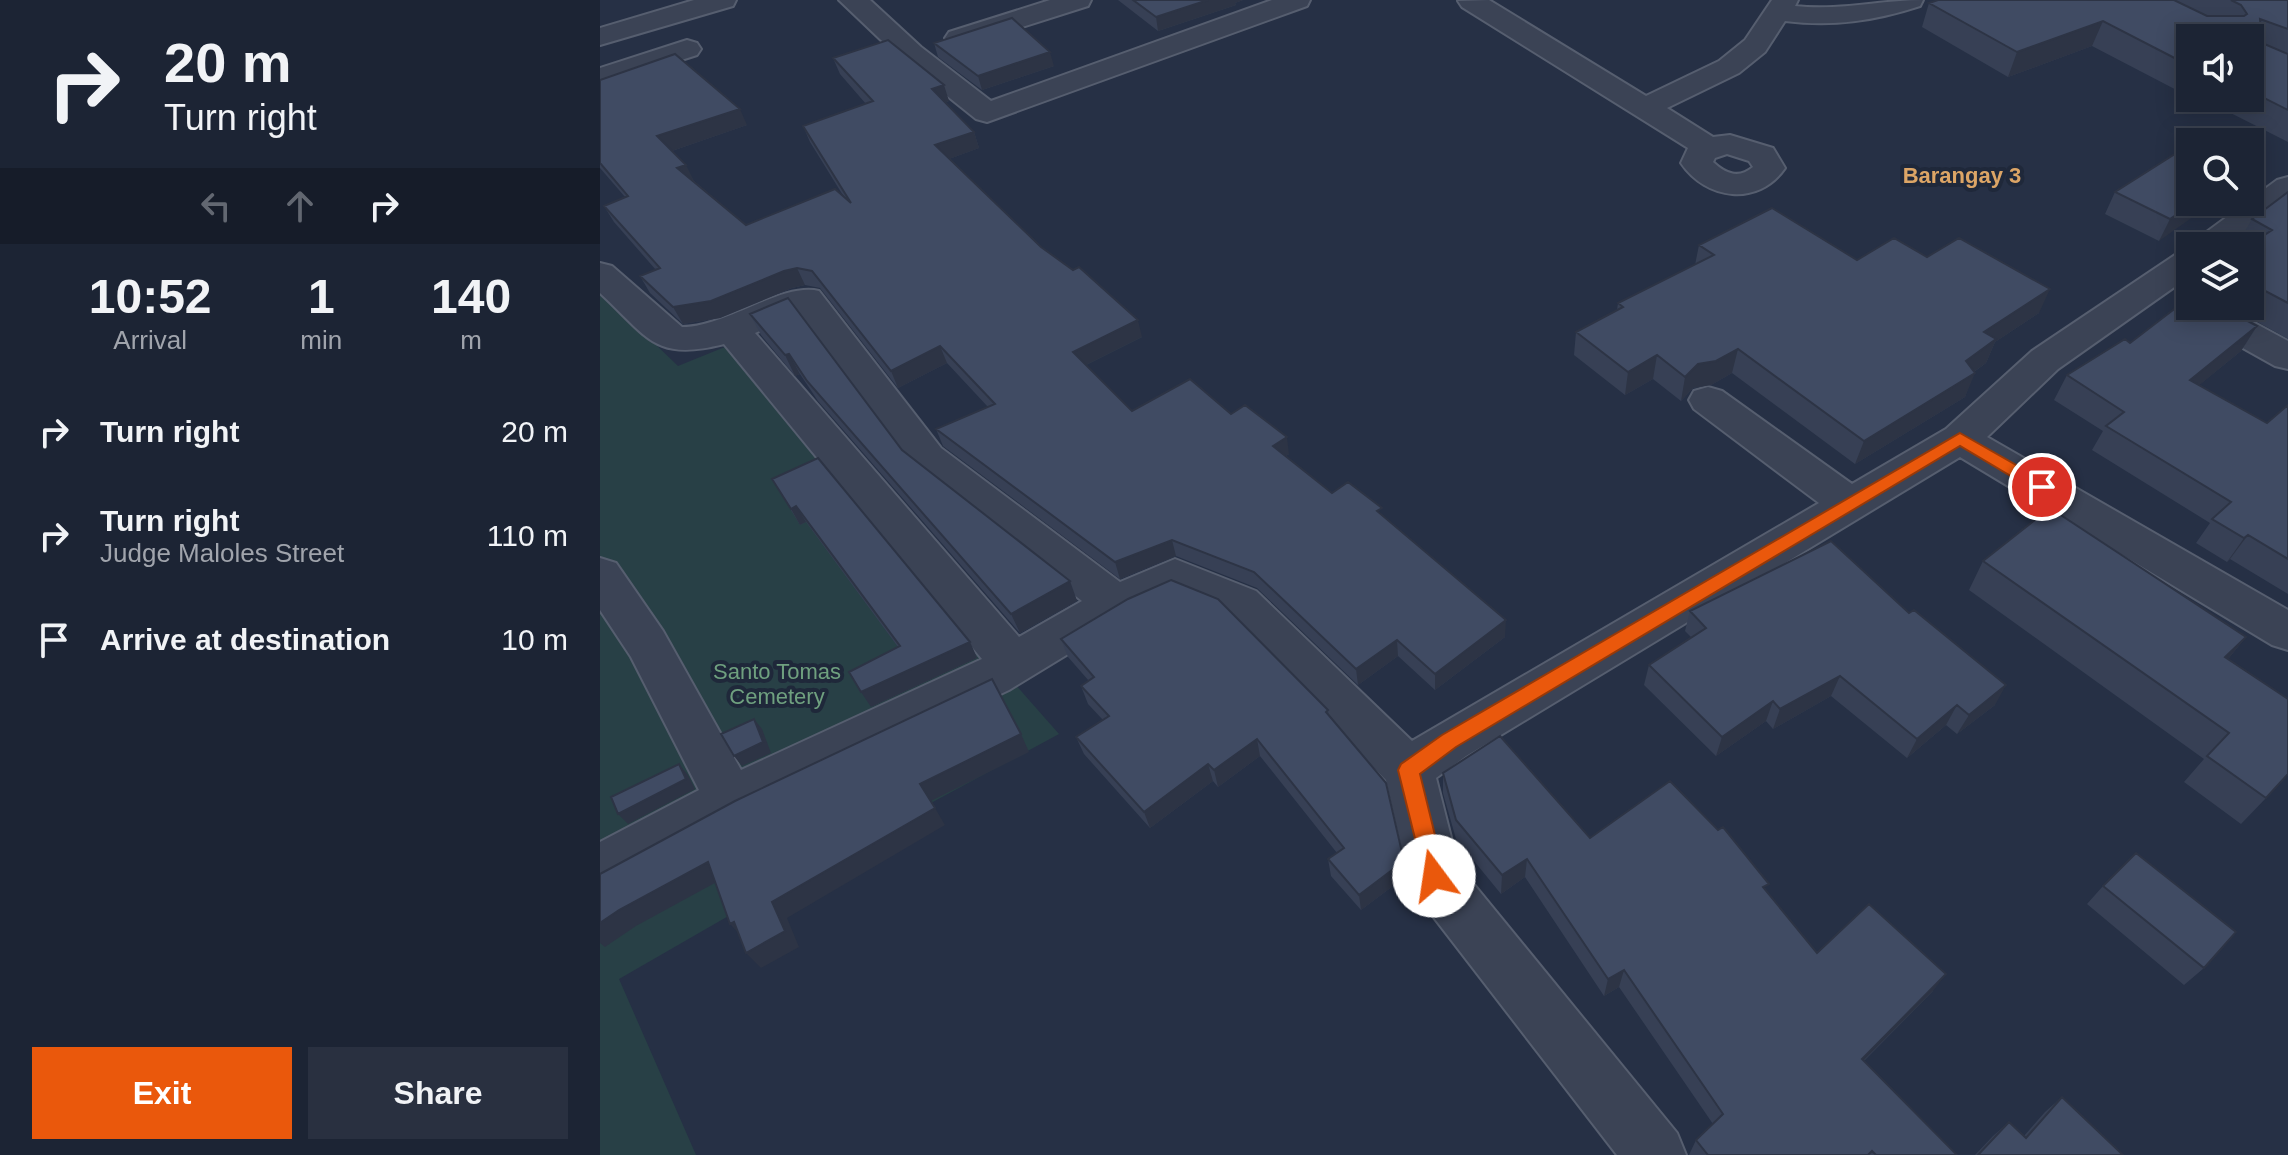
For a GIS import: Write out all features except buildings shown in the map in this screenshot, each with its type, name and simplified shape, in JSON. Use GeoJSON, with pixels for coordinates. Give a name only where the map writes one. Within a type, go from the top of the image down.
{"type":"FeatureCollection","features":[{"type":"Feature","properties":{"kind":"street"},"geometry":{"type":"LineString","coordinates":[[911,53],[1078,0]]}},
{"type":"Feature","properties":{"kind":"street"},"geometry":{"type":"LineString","coordinates":[[872,6],[911,53],[987,113],[1297,0]]}},
{"type":"Feature","properties":{"kind":"street"},"geometry":{"type":"LineString","coordinates":[[1475,0],[1472,1],[1708,147]]}},
{"type":"Feature","properties":{"kind":"street"},"geometry":{"type":"LineString","coordinates":[[1644,108],[1729,67],[1755,46],[1782,6],[1826,19],[1879,11],[1910,0]]}},
{"type":"Feature","properties":{"kind":"street"},"geometry":{"type":"LineString","coordinates":[[600,37],[714,1]]}},
{"type":"Feature","properties":{"kind":"street"},"geometry":{"type":"LineString","coordinates":[[600,77],[687,49]]}},
{"type":"Feature","properties":{"kind":"street"},"geometry":{"type":"LineString","coordinates":[[2228,232],[2288,187]]}},
{"type":"Feature","properties":{"kind":"street"},"geometry":{"type":"LineString","coordinates":[[600,274],[673,339],[696,339],[732,330],[806,299],[927,458],[1116,603]]}},
{"type":"Feature","properties":{"kind":"street"},"geometry":{"type":"LineString","coordinates":[[1409,770],[1449,741],[1960,439],[2045,360],[2176,293]]}},
{"type":"Feature","properties":{"kind":"street"},"geometry":{"type":"LineString","coordinates":[[2231,320],[2288,357]]}},
{"type":"Feature","properties":{"kind":"street"},"geometry":{"type":"LineString","coordinates":[[732,330],[1013,663]]}},
{"type":"Feature","properties":{"kind":"street"},"geometry":{"type":"LineString","coordinates":[[1708,400],[1850,504]]}},
{"type":"Feature","properties":{"kind":"street"},"geometry":{"type":"LineString","coordinates":[[1960,439],[2288,632]]}},
{"type":"Feature","properties":{"kind":"street"},"geometry":{"type":"LineString","coordinates":[[600,575],[647,644],[730,799]]}},
{"type":"Feature","properties":{"kind":"street"},"geometry":{"type":"LineString","coordinates":[[600,869],[730,799],[1013,663],[1116,603],[1175,576],[1240,603],[1409,770],[1434,876],[1655,1155]]}},
{"type":"Feature","properties":{"kind":"green space","name":"Santo Tomas Cemetery"},"geometry":{"type":"Polygon","coordinates":[[[600,291],[678,366],[752,336],[838,483],[1059,734],[838,853],[619,979],[696,1155],[600,1155],[600,291]]]}},
{"type":"Feature","properties":{"kind":"district","name":"Barangay 3"},"geometry":{"type":"Point","coordinates":[1962,175]}},
{"type":"Feature","properties":{"kind":"route"},"geometry":{"type":"LineString","coordinates":[[1434,876],[1409,770],[1449,741],[1960,439],[2042,487]]}}]}
